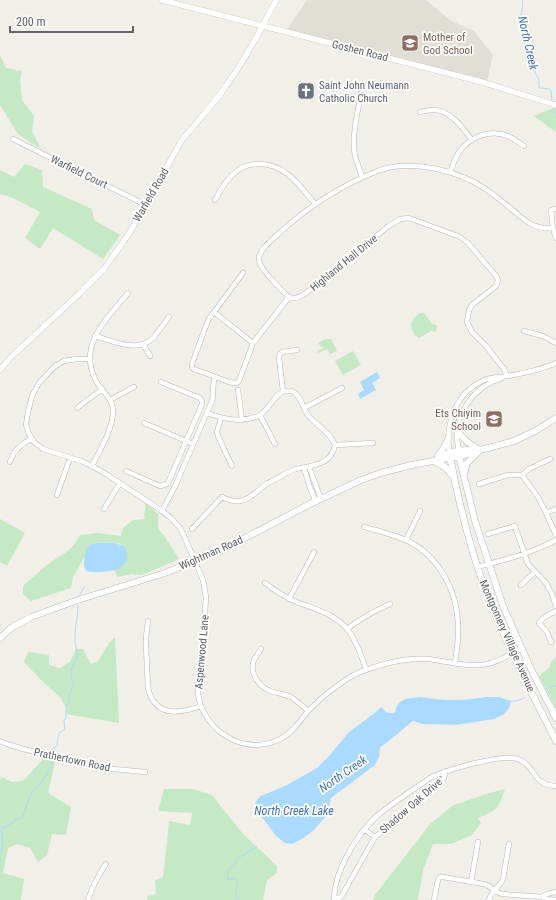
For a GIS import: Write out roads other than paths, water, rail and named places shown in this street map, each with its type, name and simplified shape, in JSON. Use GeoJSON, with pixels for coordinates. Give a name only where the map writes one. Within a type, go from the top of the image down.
{"type":"FeatureCollection","features":[{"type":"Feature","properties":{"kind":"main road","name":"Wightman Road"},"geometry":{"type":"LineString","coordinates":[[0,638],[11,628],[31,617],[78,600],[165,573],[222,550],[318,500],[361,480],[381,473],[421,463],[427,459],[435,459],[450,455],[469,454],[514,441],[535,431],[556,418]]}},
{"type":"Feature","properties":{"kind":"main road"},"geometry":{"type":"LineString","coordinates":[[457,430],[462,438],[477,451],[467,463],[464,475]]}},
{"type":"Feature","properties":{"kind":"main road"},"geometry":{"type":"LineString","coordinates":[[448,439],[445,446],[435,459],[454,476]]}},
{"type":"Feature","properties":{"kind":"main road","name":"Montgomery Village Avenue"},"geometry":{"type":"LineString","coordinates":[[459,454],[475,521],[503,606],[529,665],[556,718]]}},
{"type":"Feature","properties":{"kind":"main road","name":"Montgomery Village Avenue"},"geometry":{"type":"LineString","coordinates":[[450,455],[471,549],[477,567],[493,610],[556,741]]}},
{"type":"Feature","properties":{"kind":"street","name":"Goshen Road"},"geometry":{"type":"LineString","coordinates":[[162,0],[482,82],[556,106]]}},
{"type":"Feature","properties":{"kind":"street","name":"Warfield Road"},"geometry":{"type":"LineString","coordinates":[[0,370],[10,358],[104,269],[130,232],[182,140],[232,77],[263,26],[276,0]]}},
{"type":"Feature","properties":{"kind":"street"},"geometry":{"type":"LineString","coordinates":[[361,93],[354,143],[356,157],[362,177]]}},
{"type":"Feature","properties":{"kind":"street"},"geometry":{"type":"LineString","coordinates":[[420,112],[432,109],[443,112],[457,121],[472,140]]}},
{"type":"Feature","properties":{"kind":"street"},"geometry":{"type":"LineString","coordinates":[[450,172],[455,159],[465,144],[486,134],[499,134],[511,138],[524,146]]}},
{"type":"Feature","properties":{"kind":"street","name":"Warfield Court"},"geometry":{"type":"LineString","coordinates":[[12,139],[146,205]]}},
{"type":"Feature","properties":{"kind":"street"},"geometry":{"type":"LineString","coordinates":[[215,200],[226,182],[239,169],[253,164],[262,164],[271,165],[284,171],[315,204]]}},
{"type":"Feature","properties":{"kind":"street"},"geometry":{"type":"LineString","coordinates":[[243,273],[206,324],[192,364],[194,369],[234,383],[239,381],[254,343],[289,297],[282,291],[260,264],[259,257],[262,250],[296,218],[315,204],[362,177],[392,167],[417,166],[450,172],[476,183],[487,190],[525,221],[541,228],[553,228]]}},
{"type":"Feature","properties":{"kind":"street"},"geometry":{"type":"LineString","coordinates":[[554,210],[553,228],[556,238]]}},
{"type":"Feature","properties":{"kind":"street","name":"Highland Hall Drive"},"geometry":{"type":"LineString","coordinates":[[289,297],[295,298],[304,294],[390,225],[400,219],[409,218],[463,239],[497,278],[498,281],[496,286],[472,305],[469,310],[467,322],[472,332],[486,346],[504,369],[507,376]]}},
{"type":"Feature","properties":{"kind":"street"},"geometry":{"type":"LineString","coordinates":[[92,466],[111,425],[113,409],[110,400],[92,372],[90,350],[100,327],[128,293]]}},
{"type":"Feature","properties":{"kind":"street"},"geometry":{"type":"LineString","coordinates":[[214,312],[254,343]]}},
{"type":"Feature","properties":{"kind":"street"},"geometry":{"type":"LineString","coordinates":[[95,336],[136,346],[154,338],[169,317]]}},
{"type":"Feature","properties":{"kind":"street"},"geometry":{"type":"LineString","coordinates":[[524,331],[543,336],[556,343]]}},
{"type":"Feature","properties":{"kind":"street"},"geometry":{"type":"LineString","coordinates":[[143,344],[150,356]]}},
{"type":"Feature","properties":{"kind":"street"},"geometry":{"type":"LineString","coordinates":[[283,391],[279,358],[280,354],[282,352],[297,350]]}},
{"type":"Feature","properties":{"kind":"street"},"geometry":{"type":"LineString","coordinates":[[10,462],[12,455],[18,448],[31,438],[26,422],[32,396],[39,383],[55,366],[64,361],[76,358],[90,359]]}},
{"type":"Feature","properties":{"kind":"street"},"geometry":{"type":"LineString","coordinates":[[450,455],[448,439],[449,424],[452,413],[464,395],[472,388],[487,379],[538,370],[556,363]]}},
{"type":"Feature","properties":{"kind":"street"},"geometry":{"type":"LineString","coordinates":[[162,511],[176,484],[213,398],[212,385],[215,376]]}},
{"type":"Feature","properties":{"kind":"street"},"geometry":{"type":"LineString","coordinates":[[459,454],[457,430],[461,414],[468,402],[477,392],[490,383],[507,376]]}},
{"type":"Feature","properties":{"kind":"street"},"geometry":{"type":"LineString","coordinates":[[126,471],[160,486],[168,483],[202,404],[200,398],[161,382]]}},
{"type":"Feature","properties":{"kind":"street"},"geometry":{"type":"LineString","coordinates":[[110,400],[134,387]]}},
{"type":"Feature","properties":{"kind":"street"},"geometry":{"type":"LineString","coordinates":[[304,408],[342,388]]}},
{"type":"Feature","properties":{"kind":"street"},"geometry":{"type":"LineString","coordinates":[[77,408],[102,389]]}},
{"type":"Feature","properties":{"kind":"street"},"geometry":{"type":"LineString","coordinates":[[238,390],[242,420]]}},
{"type":"Feature","properties":{"kind":"street"},"geometry":{"type":"LineString","coordinates":[[192,530],[222,497],[233,501],[244,500],[254,494],[261,487],[292,471],[307,468],[323,462],[332,454],[335,445],[330,435],[307,414],[296,394],[292,391],[283,391],[277,395],[267,410],[260,415],[251,418],[231,420],[207,413]]}},
{"type":"Feature","properties":{"kind":"street"},"geometry":{"type":"LineString","coordinates":[[260,415],[275,444]]}},
{"type":"Feature","properties":{"kind":"street"},"geometry":{"type":"LineString","coordinates":[[221,418],[217,432],[232,466]]}},
{"type":"Feature","properties":{"kind":"street"},"geometry":{"type":"LineString","coordinates":[[144,423],[193,444]]}},
{"type":"Feature","properties":{"kind":"street","name":"Aspenwood Lane"},"geometry":{"type":"LineString","coordinates":[[31,438],[38,446],[46,450],[92,466],[162,511],[180,528],[203,580],[206,597],[198,694],[201,706],[211,724],[229,739],[240,743],[261,745],[273,743],[283,738],[297,726],[308,711],[347,678],[366,669],[409,659],[427,659],[470,666],[484,665],[497,662],[521,648]]}},
{"type":"Feature","properties":{"kind":"street"},"geometry":{"type":"LineString","coordinates":[[335,445],[372,443]]}},
{"type":"Feature","properties":{"kind":"street"},"geometry":{"type":"LineString","coordinates":[[57,495],[70,458]]}},
{"type":"Feature","properties":{"kind":"street"},"geometry":{"type":"LineString","coordinates":[[479,484],[508,475],[522,475],[529,468],[550,460]]}},
{"type":"Feature","properties":{"kind":"street"},"geometry":{"type":"LineString","coordinates":[[307,468],[318,500]]}},
{"type":"Feature","properties":{"kind":"street"},"geometry":{"type":"LineString","coordinates":[[522,475],[538,497],[556,535]]}},
{"type":"Feature","properties":{"kind":"street"},"geometry":{"type":"LineString","coordinates":[[104,509],[120,483]]}},
{"type":"Feature","properties":{"kind":"street"},"geometry":{"type":"LineString","coordinates":[[546,513],[556,509]]}},
{"type":"Feature","properties":{"kind":"street"},"geometry":{"type":"LineString","coordinates":[[406,540],[420,511]]}},
{"type":"Feature","properties":{"kind":"street"},"geometry":{"type":"LineString","coordinates":[[488,534],[515,526],[528,564],[549,587],[556,606]]}},
{"type":"Feature","properties":{"kind":"street"},"geometry":{"type":"LineString","coordinates":[[364,527],[406,540],[421,549],[433,560],[446,578],[456,602],[458,632],[455,663]]}},
{"type":"Feature","properties":{"kind":"street"},"geometry":{"type":"LineString","coordinates":[[477,567],[548,545],[556,540]]}},
{"type":"Feature","properties":{"kind":"street"},"geometry":{"type":"LineString","coordinates":[[289,599],[314,552]]}},
{"type":"Feature","properties":{"kind":"street"},"geometry":{"type":"LineString","coordinates":[[521,585],[535,572]]}},
{"type":"Feature","properties":{"kind":"street"},"geometry":{"type":"LineString","coordinates":[[264,583],[282,596],[331,615],[347,629],[354,640],[366,669]]}},
{"type":"Feature","properties":{"kind":"street"},"geometry":{"type":"LineString","coordinates":[[347,629],[372,612],[390,604]]}},
{"type":"Feature","properties":{"kind":"street"},"geometry":{"type":"LineString","coordinates":[[551,642],[547,632],[539,623],[544,618],[556,611]]}},
{"type":"Feature","properties":{"kind":"street"},"geometry":{"type":"LineString","coordinates":[[148,621],[146,643],[148,690],[152,698],[161,708],[172,712],[188,710],[201,706]]}},
{"type":"Feature","properties":{"kind":"street"},"geometry":{"type":"LineString","coordinates":[[261,649],[254,659],[253,670],[255,677],[262,687],[292,698],[308,711]]}},
{"type":"Feature","properties":{"kind":"street","name":"Prathertown Road"},"geometry":{"type":"LineString","coordinates":[[0,741],[23,749],[103,768],[145,772]]}},
{"type":"Feature","properties":{"kind":"street","name":"Shadow Oak Drive"},"geometry":{"type":"LineString","coordinates":[[446,771],[444,778],[376,837],[341,897],[334,899],[334,890],[342,867],[357,840],[372,822],[386,810],[430,778],[446,771],[463,766],[499,758],[514,758],[521,760],[541,782],[546,785],[556,786]]}},
{"type":"Feature","properties":{"kind":"street"},"geometry":{"type":"LineString","coordinates":[[365,830],[376,837]]}},
{"type":"Feature","properties":{"kind":"street"},"geometry":{"type":"LineString","coordinates":[[471,882],[478,842]]}},
{"type":"Feature","properties":{"kind":"street"},"geometry":{"type":"LineString","coordinates":[[489,900],[492,893],[503,879],[509,844]]}},
{"type":"Feature","properties":{"kind":"street"},"geometry":{"type":"LineString","coordinates":[[88,900],[90,892],[106,864]]}},
{"type":"Feature","properties":{"kind":"street"},"geometry":{"type":"LineString","coordinates":[[434,900],[440,877],[484,884],[502,894],[520,898],[542,897],[554,892]]}},
{"type":"Feature","properties":{"kind":"street"},"geometry":{"type":"LineString","coordinates":[[550,900],[554,892]]}},
{"type":"Feature","properties":{"kind":"street"},"geometry":{"type":"LineString","coordinates":[[542,897],[550,900],[556,900]]}},
{"type":"Feature","properties":{"kind":"water"},"geometry":{"type":"Polygon","coordinates":[[[377,372],[380,378],[372,383],[376,390],[360,399],[358,394],[364,390],[360,382],[377,372]]]}},
{"type":"Feature","properties":{"kind":"water"},"geometry":{"type":"Polygon","coordinates":[[[96,543],[112,543],[123,546],[126,548],[127,560],[121,567],[115,570],[97,572],[86,571],[84,558],[86,551],[89,545],[96,543]]]}},
{"type":"Feature","properties":{"kind":"water","name":"North Creek Lake"},"geometry":{"type":"Polygon","coordinates":[[[419,697],[444,700],[462,700],[499,697],[511,701],[509,708],[504,714],[494,719],[455,725],[423,724],[413,721],[380,747],[379,757],[375,765],[331,798],[327,815],[314,830],[292,844],[285,843],[276,836],[256,809],[255,804],[261,796],[287,785],[317,768],[349,732],[381,707],[387,712],[395,713],[396,708],[403,700],[419,697]]]}},
{"type":"Feature","properties":{"kind":"waterway","name":"North Creek"},"geometry":{"type":"LineString","coordinates":[[523,0],[521,22],[527,25],[534,71],[539,79],[539,87],[549,89],[551,91],[552,100]]}},
{"type":"Feature","properties":{"kind":"waterway","name":"North Creek"},"geometry":{"type":"LineString","coordinates":[[554,109],[556,114]]}},
{"type":"Feature","properties":{"kind":"waterway"},"geometry":{"type":"LineString","coordinates":[[79,596],[84,587]]}},
{"type":"Feature","properties":{"kind":"waterway"},"geometry":{"type":"LineString","coordinates":[[55,755],[52,750],[58,745],[59,733],[65,729],[64,721],[66,717],[66,708],[74,683],[71,670],[77,657],[75,639],[78,606]]}},
{"type":"Feature","properties":{"kind":"waterway","name":"North Creek"},"geometry":{"type":"LineString","coordinates":[[549,688],[556,686]]}},
{"type":"Feature","properties":{"kind":"waterway","name":"North Creek"},"geometry":{"type":"LineString","coordinates":[[511,701],[517,701],[524,698]]}},
{"type":"Feature","properties":{"kind":"waterway"},"geometry":{"type":"LineString","coordinates":[[0,853],[3,846],[2,828],[11,824],[15,820],[22,818],[31,794],[43,780],[54,760]]}},
{"type":"Feature","properties":{"kind":"waterway","name":"North Creek"},"geometry":{"type":"LineString","coordinates":[[239,900],[236,895],[237,879],[227,879],[229,869],[234,865],[237,859],[256,847]]}},
{"type":"Feature","properties":{"kind":"waterway"},"geometry":{"type":"LineString","coordinates":[[0,857],[0,862]]}},
{"type":"Feature","properties":{"kind":"place","name":"Mother of God School"},"geometry":{"type":"Point","coordinates":[410,43]}},
{"type":"Feature","properties":{"kind":"place","name":"Saint John Neumann Catholic Church"},"geometry":{"type":"Point","coordinates":[306,91]}},
{"type":"Feature","properties":{"kind":"place","name":"Ets Chiyim School"},"geometry":{"type":"Point","coordinates":[494,419]}}]}
